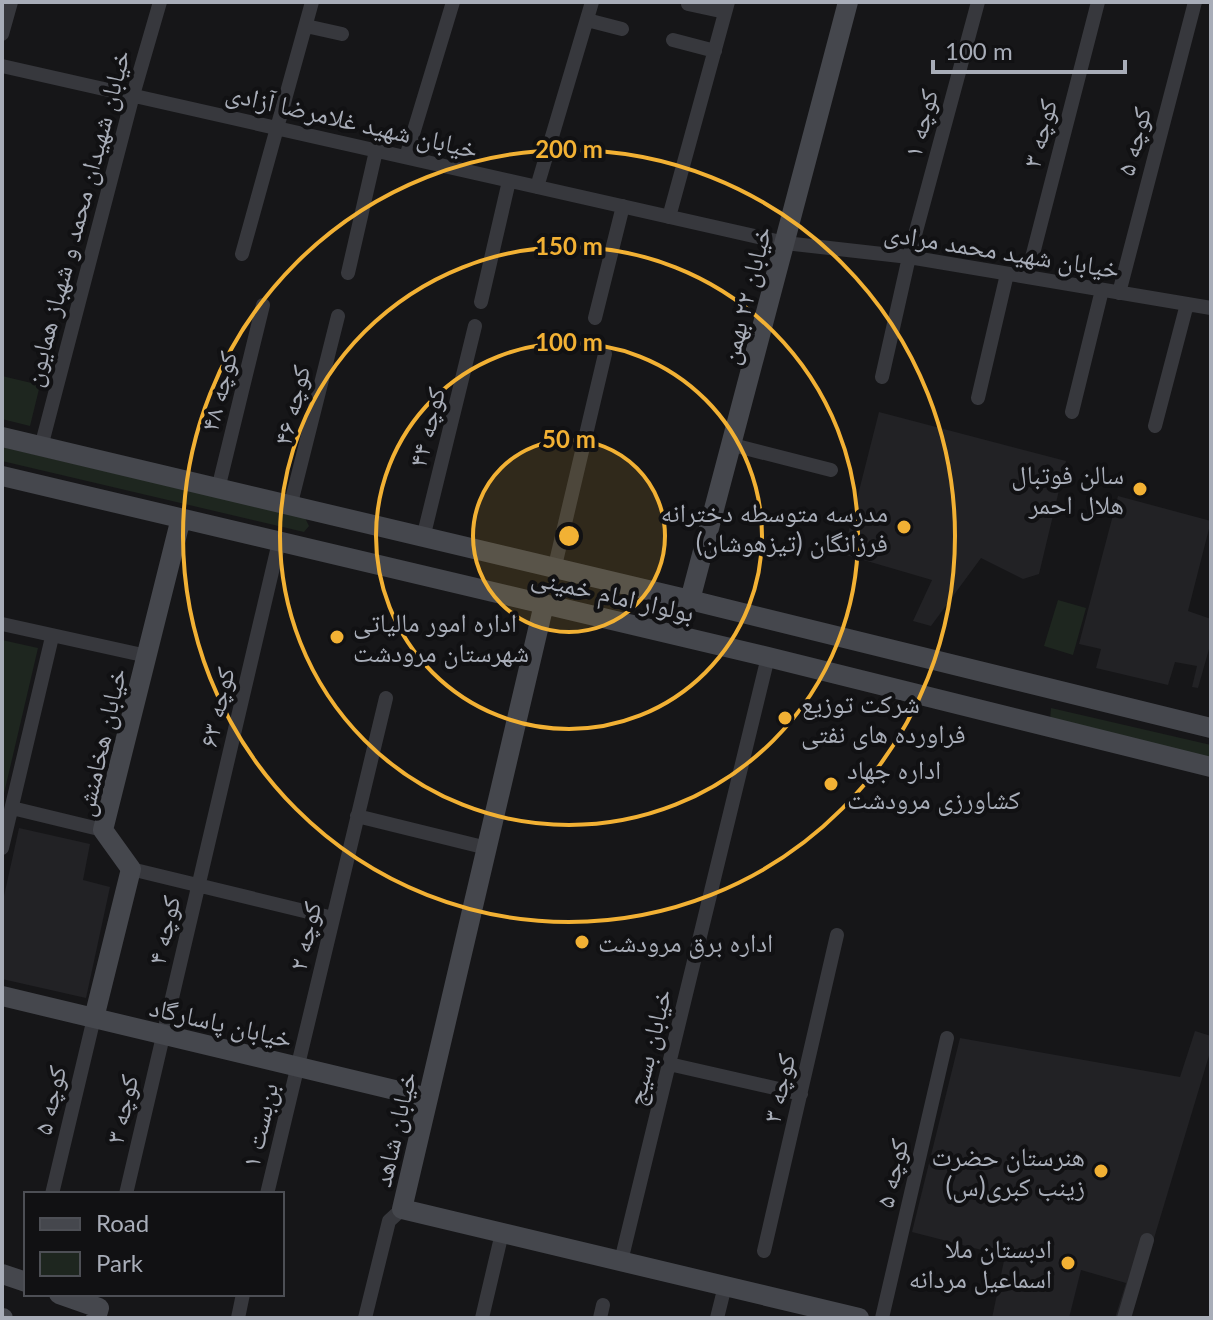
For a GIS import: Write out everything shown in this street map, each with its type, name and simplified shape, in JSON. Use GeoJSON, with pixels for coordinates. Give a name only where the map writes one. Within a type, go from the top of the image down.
{"type":"FeatureCollection","features":[{"type":"Feature","properties":{"kind":"street"},"geometry":{"type":"LineString","coordinates":[[2,34],[11,2]]}},
{"type":"Feature","properties":{"kind":"street","name":"خیابان شهیدان محمد و شهباز همایون"},"geometry":{"type":"LineString","coordinates":[[41,447],[160,2]]}},
{"type":"Feature","properties":{"kind":"street"},"geometry":{"type":"LineString","coordinates":[[242,254],[312,2]]}},
{"type":"Feature","properties":{"kind":"street"},"geometry":{"type":"LineString","coordinates":[[406,157],[453,2]]}},
{"type":"Feature","properties":{"kind":"street"},"geometry":{"type":"LineString","coordinates":[[537,187],[592,2]]}},
{"type":"Feature","properties":{"kind":"street","name":"خیابان ۲۲ بهمن"},"geometry":{"type":"LineString","coordinates":[[690,600],[848,2]]}},
{"type":"Feature","properties":{"kind":"street","name":"کوچه ۱"},"geometry":{"type":"LineString","coordinates":[[882,377],[909,257],[978,2]]}},
{"type":"Feature","properties":{"kind":"street","name":"کوچه ۳"},"geometry":{"type":"LineString","coordinates":[[1027,277],[1098,2]]}},
{"type":"Feature","properties":{"kind":"street","name":"کوچه ۵"},"geometry":{"type":"LineString","coordinates":[[1119,293],[1195,2]]}},
{"type":"Feature","properties":{"kind":"street"},"geometry":{"type":"LineString","coordinates":[[669,217],[727,7],[688,4]]}},
{"type":"Feature","properties":{"kind":"street"},"geometry":{"type":"LineString","coordinates":[[587,20],[622,29]]}},
{"type":"Feature","properties":{"kind":"street"},"geometry":{"type":"LineString","coordinates":[[306,26],[342,34]]}},
{"type":"Feature","properties":{"kind":"street"},"geometry":{"type":"LineString","coordinates":[[673,40],[715,51]]}},
{"type":"Feature","properties":{"kind":"street","name":"خیابان شهید غلامرضا آزادی"},"geometry":{"type":"LineString","coordinates":[[2,66],[785,243]]}},
{"type":"Feature","properties":{"kind":"street"},"geometry":{"type":"LineString","coordinates":[[348,273],[376,151]]}},
{"type":"Feature","properties":{"kind":"street"},"geometry":{"type":"LineString","coordinates":[[481,302],[509,181]]}},
{"type":"Feature","properties":{"kind":"street"},"geometry":{"type":"LineString","coordinates":[[595,318],[623,206]]}},
{"type":"Feature","properties":{"kind":"street","name":"خیابان شهید محمد مرادی"},"geometry":{"type":"LineString","coordinates":[[785,243],[909,257],[1211,308]]}},
{"type":"Feature","properties":{"kind":"street"},"geometry":{"type":"LineString","coordinates":[[978,398],[1007,274]]}},
{"type":"Feature","properties":{"kind":"street"},"geometry":{"type":"LineString","coordinates":[[1072,412],[1102,290]]}},
{"type":"Feature","properties":{"kind":"street"},"geometry":{"type":"LineString","coordinates":[[1155,426],[1187,304]]}},
{"type":"Feature","properties":{"kind":"street","name":"کوچه ۴۸"},"geometry":{"type":"LineString","coordinates":[[218,489],[263,305]]}},
{"type":"Feature","properties":{"kind":"street","name":"کوچه ۴۶"},"geometry":{"type":"LineString","coordinates":[[290,507],[338,316]]}},
{"type":"Feature","properties":{"kind":"street","name":"کوچه ۴۴"},"geometry":{"type":"LineString","coordinates":[[423,538],[475,326]]}},
{"type":"Feature","properties":{"kind":"street"},"geometry":{"type":"LineString","coordinates":[[554,570],[605,354]]}},
{"type":"Feature","properties":{"kind":"street","name":"بولوار امام خمینی"},"geometry":{"type":"LineString","coordinates":[[2,437],[690,600],[1211,728]]}},
{"type":"Feature","properties":{"kind":"street"},"geometry":{"type":"LineString","coordinates":[[733,445],[831,470]]}},
{"type":"Feature","properties":{"kind":"street"},"geometry":{"type":"LineString","coordinates":[[142,509],[157,494],[154,474]]}},
{"type":"Feature","properties":{"kind":"street","name":"بولوار امام خمینی"},"geometry":{"type":"LineString","coordinates":[[2,476],[768,657],[1211,767]]}},
{"type":"Feature","properties":{"kind":"street"},"geometry":{"type":"LineString","coordinates":[[326,552],[323,539],[326,527],[334,517]]}},
{"type":"Feature","properties":{"kind":"street","name":"خیابان هخامنش"},"geometry":{"type":"LineString","coordinates":[[131,869],[103,830],[181,518]]}},
{"type":"Feature","properties":{"kind":"street","name":"کوچه ۶۳"},"geometry":{"type":"LineString","coordinates":[[199,884],[279,542]]}},
{"type":"Feature","properties":{"kind":"street","name":"خیابان شاهد"},"geometry":{"type":"LineString","coordinates":[[544,604],[402,1209],[835,1315],[859,1318]]}},
{"type":"Feature","properties":{"kind":"street"},"geometry":{"type":"LineString","coordinates":[[2,624],[147,656]]}},
{"type":"Feature","properties":{"kind":"street"},"geometry":{"type":"LineString","coordinates":[[2,848],[52,637]]}},
{"type":"Feature","properties":{"kind":"street","name":"خیابان بسیج"},"geometry":{"type":"LineString","coordinates":[[621,1261],[768,657]]}},
{"type":"Feature","properties":{"kind":"street"},"geometry":{"type":"LineString","coordinates":[[1025,722],[1032,685]]}},
{"type":"Feature","properties":{"kind":"street","name":"کوچه ۲"},"geometry":{"type":"LineString","coordinates":[[297,1067],[386,698]]}},
{"type":"Feature","properties":{"kind":"street"},"geometry":{"type":"LineString","coordinates":[[12,808],[103,830]]}},
{"type":"Feature","properties":{"kind":"street"},"geometry":{"type":"LineString","coordinates":[[357,816],[487,848]]}},
{"type":"Feature","properties":{"kind":"street"},"geometry":{"type":"LineString","coordinates":[[94,1018],[131,869],[333,918]]}},
{"type":"Feature","properties":{"kind":"street","name":"کوچه ۴"},"geometry":{"type":"LineString","coordinates":[[163,1034],[199,884]]}},
{"type":"Feature","properties":{"kind":"street","name":"کوچه ۳"},"geometry":{"type":"LineString","coordinates":[[764,1251],[837,935]]}},
{"type":"Feature","properties":{"kind":"street","name":"خیابان پاسارگاد"},"geometry":{"type":"LineString","coordinates":[[2,996],[428,1098]]}},
{"type":"Feature","properties":{"kind":"street","name":"کوچه ۵"},"geometry":{"type":"LineString","coordinates":[[52,1192],[94,1018]]}},
{"type":"Feature","properties":{"kind":"street","name":"کوچه ۳"},"geometry":{"type":"LineString","coordinates":[[126,1192],[163,1034]]}},
{"type":"Feature","properties":{"kind":"street","name":"کوچه ۵"},"geometry":{"type":"LineString","coordinates":[[882,1318],[947,1038]]}},
{"type":"Feature","properties":{"kind":"street"},"geometry":{"type":"LineString","coordinates":[[669,1064],[801,1094]]}},
{"type":"Feature","properties":{"kind":"street","name":"بن‌بست ۱"},"geometry":{"type":"LineString","coordinates":[[267,1192],[297,1067]]}},
{"type":"Feature","properties":{"kind":"street"},"geometry":{"type":"LineString","coordinates":[[365,1318],[389,1221],[402,1209]]}},
{"type":"Feature","properties":{"kind":"street"},"geometry":{"type":"LineString","coordinates":[[482,1318],[502,1233]]}},
{"type":"Feature","properties":{"kind":"street"},"geometry":{"type":"LineString","coordinates":[[1124,1318],[1147,1240]]}},
{"type":"Feature","properties":{"kind":"street"},"geometry":{"type":"LineString","coordinates":[[2,1274],[24,1281]]}},
{"type":"Feature","properties":{"kind":"street"},"geometry":{"type":"LineString","coordinates":[[717,1318],[725,1286]]}},
{"type":"Feature","properties":{"kind":"street"},"geometry":{"type":"LineString","coordinates":[[65,1296],[99,1307]]}},
{"type":"Feature","properties":{"kind":"street"},"geometry":{"type":"LineString","coordinates":[[238,1318],[243,1296]]}},
{"type":"Feature","properties":{"kind":"shaded area"},"geometry":{"type":"Polygon","coordinates":[[[879,412],[1066,461],[1039,574],[1023,579],[981,558],[931,626],[913,621],[932,580],[843,554],[879,412]]]}},
{"type":"Feature","properties":{"kind":"shaded area"},"geometry":{"type":"Polygon","coordinates":[[[1118,496],[1211,521],[1188,611],[1211,619],[1211,642],[1198,688],[1192,687],[1197,666],[1175,662],[1168,685],[1096,668],[1101,649],[1079,644],[1118,496]]]}},
{"type":"Feature","properties":{"kind":"shaded area"},"geometry":{"type":"Polygon","coordinates":[[[19,828],[90,844],[83,880],[110,887],[86,998],[2,979],[2,905],[19,828]]]}},
{"type":"Feature","properties":{"kind":"shaded area"},"geometry":{"type":"Polygon","coordinates":[[[1195,1031],[1211,1036],[1211,1049],[1130,1318],[1115,1318],[1126,1283],[1081,1270],[1069,1318],[992,1318],[1005,1256],[912,1232],[960,1038],[1180,1077],[1195,1031]]]}},
{"type":"Feature","properties":{"kind":"green space"},"geometry":{"type":"Polygon","coordinates":[[[2,376],[40,385],[30,426],[2,419],[2,376]]]}},
{"type":"Feature","properties":{"kind":"green space"},"geometry":{"type":"Polygon","coordinates":[[[2,447],[305,518],[309,526],[304,532],[2,461],[2,447]]]}},
{"type":"Feature","properties":{"kind":"green space"},"geometry":{"type":"Polygon","coordinates":[[[1058,600],[1086,608],[1073,655],[1044,646],[1058,600]]]}},
{"type":"Feature","properties":{"kind":"green space"},"geometry":{"type":"Polygon","coordinates":[[[2,640],[38,648],[2,802],[2,640]]]}},
{"type":"Feature","properties":{"kind":"green space"},"geometry":{"type":"Polygon","coordinates":[[[1051,708],[1211,745],[1211,758],[1050,721],[1051,708]]]}},
{"type":"Feature","properties":{"kind":"place","name":"سالن فوتبال هلال احمر"},"geometry":{"type":"Point","coordinates":[1140,489]}},
{"type":"Feature","properties":{"kind":"place","name":"مدرسه متوسطه دخترانه فرزانگان (تیزهوشان)"},"geometry":{"type":"Point","coordinates":[904,527]}},
{"type":"Feature","properties":{"kind":"place","name":"اداره امور مالیاتی شهرستان مرودشت"},"geometry":{"type":"Point","coordinates":[337,637]}},
{"type":"Feature","properties":{"kind":"place","name":"شرکت توزیع فراورده های نفتی"},"geometry":{"type":"Point","coordinates":[785,718]}},
{"type":"Feature","properties":{"kind":"place","name":"اداره جهاد کشاورزی مرودشت"},"geometry":{"type":"Point","coordinates":[831,784]}},
{"type":"Feature","properties":{"kind":"place","name":"اداره برق مرودشت"},"geometry":{"type":"Point","coordinates":[582,942]}},
{"type":"Feature","properties":{"kind":"place","name":"هنرستان حضرت زینب کبری(س)"},"geometry":{"type":"Point","coordinates":[1101,1171]}},
{"type":"Feature","properties":{"kind":"place","name":"ادبستان ملا اسماعیل مردانه"},"geometry":{"type":"Point","coordinates":[1068,1263]}}]}
